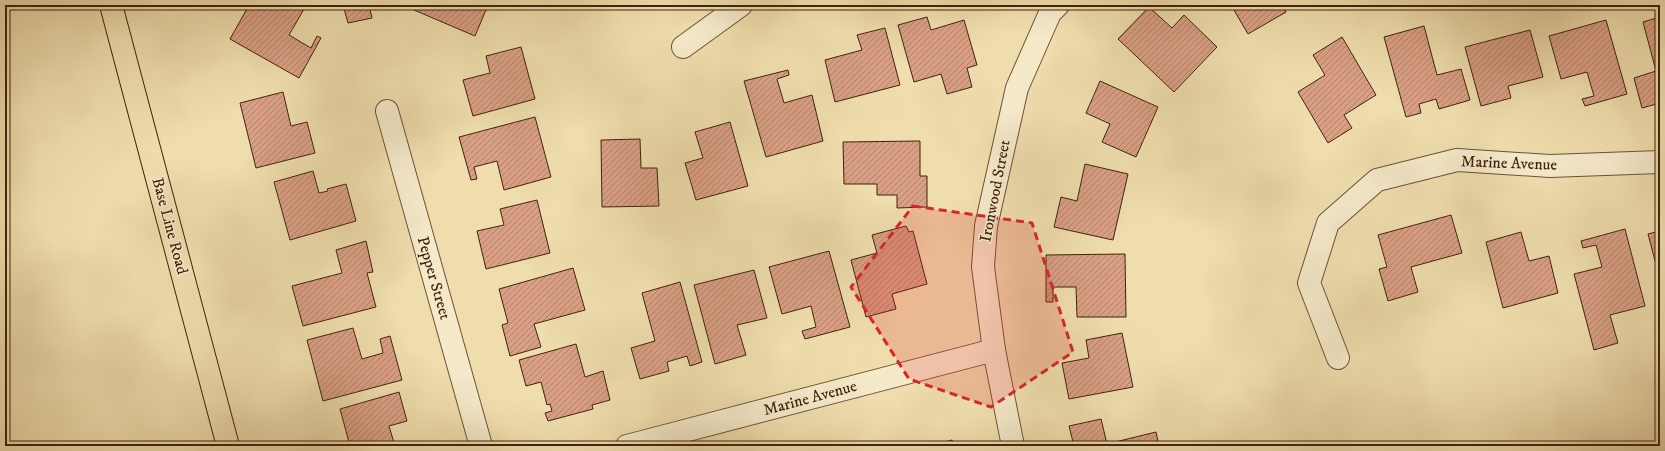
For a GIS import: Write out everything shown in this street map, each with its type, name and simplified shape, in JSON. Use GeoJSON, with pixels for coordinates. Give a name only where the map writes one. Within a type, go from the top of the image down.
{"type":"FeatureCollection","features":[{"type":"Feature","properties":{"kind":"main road","name":"Base Line Road"},"geometry":{"type":"LineString","coordinates":[[111,5],[228,446]]}},
{"type":"Feature","properties":{"kind":"street"},"geometry":{"type":"LineString","coordinates":[[683,47],[741,5]]}},
{"type":"Feature","properties":{"kind":"street","name":"Ironwood Street"},"geometry":{"type":"LineString","coordinates":[[1013,446],[994,350],[983,267],[986,226],[1017,88],[1048,8]]}},
{"type":"Feature","properties":{"kind":"street","name":"Pepper Street"},"geometry":{"type":"LineString","coordinates":[[387,111],[481,446]]}},
{"type":"Feature","properties":{"kind":"street","name":"Marine Avenue"},"geometry":{"type":"LineString","coordinates":[[1338,358],[1309,283],[1328,223],[1377,180],[1457,160],[1550,166],[1660,162]]}},
{"type":"Feature","properties":{"kind":"street","name":"Marine Avenue"},"geometry":{"type":"LineString","coordinates":[[626,446],[994,350]]}},
{"type":"Feature","properties":{"kind":"highlighted area"},"geometry":{"type":"Polygon","coordinates":[[[913,206],[1032,223],[1073,352],[991,407],[909,379],[851,287],[913,206]]]}},
{"type":"Feature","properties":{"kind":"building"},"geometry":{"type":"Polygon","coordinates":[[[244,5],[297,5],[304,9],[289,35],[311,48],[317,36],[321,38],[299,78],[230,39],[248,7],[244,5]]]}},
{"type":"Feature","properties":{"kind":"building"},"geometry":{"type":"Polygon","coordinates":[[[343,5],[369,5],[372,18],[348,23],[343,5]]]}},
{"type":"Feature","properties":{"kind":"building"},"geometry":{"type":"Polygon","coordinates":[[[416,5],[488,5],[475,36],[414,10],[416,5]]]}},
{"type":"Feature","properties":{"kind":"building"},"geometry":{"type":"Polygon","coordinates":[[[1231,5],[1282,5],[1286,12],[1248,34],[1231,5]]]}},
{"type":"Feature","properties":{"kind":"building"},"geometry":{"type":"Polygon","coordinates":[[[1149,7],[1172,28],[1184,15],[1217,47],[1174,92],[1118,39],[1149,7]]]}},
{"type":"Feature","properties":{"kind":"building"},"geometry":{"type":"Polygon","coordinates":[[[927,17],[931,30],[964,20],[977,65],[967,68],[972,87],[947,94],[941,74],[914,82],[898,25],[927,17]]]}},
{"type":"Feature","properties":{"kind":"building"},"geometry":{"type":"Polygon","coordinates":[[[1660,17],[1660,103],[1642,108],[1634,78],[1656,71],[1643,22],[1660,17]]]}},
{"type":"Feature","properties":{"kind":"building"},"geometry":{"type":"Polygon","coordinates":[[[1606,20],[1627,94],[1585,106],[1582,99],[1594,96],[1587,72],[1561,79],[1549,36],[1606,20]]]}},
{"type":"Feature","properties":{"kind":"building"},"geometry":{"type":"Polygon","coordinates":[[[1424,26],[1437,75],[1461,69],[1470,100],[1439,109],[1436,99],[1419,104],[1421,113],[1406,117],[1384,37],[1424,26]]]}},
{"type":"Feature","properties":{"kind":"building"},"geometry":{"type":"Polygon","coordinates":[[[885,28],[900,85],[835,102],[825,60],[862,50],[857,35],[885,28]]]}},
{"type":"Feature","properties":{"kind":"building"},"geometry":{"type":"Polygon","coordinates":[[[1530,30],[1543,77],[1508,86],[1511,98],[1481,106],[1465,47],[1530,30]]]}},
{"type":"Feature","properties":{"kind":"building"},"geometry":{"type":"Polygon","coordinates":[[[1342,37],[1376,95],[1344,115],[1352,128],[1328,143],[1298,92],[1325,75],[1313,55],[1342,37]]]}},
{"type":"Feature","properties":{"kind":"building"},"geometry":{"type":"Polygon","coordinates":[[[521,47],[535,99],[473,116],[463,80],[490,73],[486,56],[521,47]]]}},
{"type":"Feature","properties":{"kind":"building"},"geometry":{"type":"Polygon","coordinates":[[[788,70],[789,75],[777,79],[784,103],[812,95],[823,141],[766,157],[744,81],[788,70]]]}},
{"type":"Feature","properties":{"kind":"building"},"geometry":{"type":"Polygon","coordinates":[[[1100,81],[1158,107],[1136,157],[1102,142],[1110,124],[1086,113],[1100,81]]]}},
{"type":"Feature","properties":{"kind":"building"},"geometry":{"type":"Polygon","coordinates":[[[283,92],[291,126],[307,122],[315,153],[256,168],[240,103],[283,92]]]}},
{"type":"Feature","properties":{"kind":"building"},"geometry":{"type":"Polygon","coordinates":[[[535,117],[551,177],[504,190],[497,161],[474,167],[477,179],[471,180],[459,137],[535,117]]]}},
{"type":"Feature","properties":{"kind":"building"},"geometry":{"type":"Polygon","coordinates":[[[730,122],[748,186],[696,200],[685,163],[703,158],[695,132],[730,122]]]}},
{"type":"Feature","properties":{"kind":"building"},"geometry":{"type":"Polygon","coordinates":[[[640,139],[641,168],[657,168],[659,206],[602,207],[601,140],[640,139]]]}},
{"type":"Feature","properties":{"kind":"building"},"geometry":{"type":"Polygon","coordinates":[[[920,141],[920,176],[927,176],[927,207],[897,208],[897,195],[877,195],[877,184],[844,184],[843,142],[920,141]]]}},
{"type":"Feature","properties":{"kind":"building"},"geometry":{"type":"Polygon","coordinates":[[[1085,164],[1128,174],[1113,240],[1054,227],[1061,197],[1077,201],[1085,164]]]}},
{"type":"Feature","properties":{"kind":"building"},"geometry":{"type":"Polygon","coordinates":[[[313,171],[319,193],[328,191],[327,189],[346,184],[356,221],[290,240],[274,182],[313,171]]]}},
{"type":"Feature","properties":{"kind":"building"},"geometry":{"type":"Polygon","coordinates":[[[537,200],[550,253],[486,269],[477,231],[504,225],[500,209],[537,200]]]}},
{"type":"Feature","properties":{"kind":"building"},"geometry":{"type":"Polygon","coordinates":[[[1451,215],[1462,253],[1411,267],[1418,292],[1388,301],[1379,269],[1387,267],[1378,235],[1451,215]]]}},
{"type":"Feature","properties":{"kind":"building"},"geometry":{"type":"Polygon","coordinates":[[[906,226],[909,232],[913,231],[927,284],[892,294],[896,309],[866,317],[851,260],[877,253],[872,235],[906,226]]]}},
{"type":"Feature","properties":{"kind":"building"},"geometry":{"type":"Polygon","coordinates":[[[1625,229],[1645,306],[1610,315],[1618,343],[1594,350],[1574,274],[1602,267],[1596,245],[1583,248],[1581,241],[1625,229]]]}},
{"type":"Feature","properties":{"kind":"building"},"geometry":{"type":"Polygon","coordinates":[[[1660,231],[1660,280],[1648,234],[1660,231]]]}},
{"type":"Feature","properties":{"kind":"building"},"geometry":{"type":"Polygon","coordinates":[[[1521,232],[1529,261],[1549,256],[1558,293],[1503,308],[1486,242],[1521,232]]]}},
{"type":"Feature","properties":{"kind":"building"},"geometry":{"type":"Polygon","coordinates":[[[366,241],[373,272],[367,273],[376,307],[303,326],[292,286],[342,273],[336,250],[366,241]]]}},
{"type":"Feature","properties":{"kind":"building"},"geometry":{"type":"Polygon","coordinates":[[[829,251],[850,327],[805,339],[802,331],[816,327],[811,306],[782,314],[769,267],[829,251]]]}},
{"type":"Feature","properties":{"kind":"building"},"geometry":{"type":"Polygon","coordinates":[[[1125,254],[1126,317],[1077,317],[1076,287],[1053,287],[1053,302],[1046,302],[1046,255],[1125,254]]]}},
{"type":"Feature","properties":{"kind":"building"},"geometry":{"type":"Polygon","coordinates":[[[573,268],[585,310],[534,324],[541,347],[510,356],[502,325],[508,323],[499,289],[573,268]]]}},
{"type":"Feature","properties":{"kind":"building"},"geometry":{"type":"Polygon","coordinates":[[[754,270],[767,318],[737,325],[746,355],[715,364],[694,285],[754,270]]]}},
{"type":"Feature","properties":{"kind":"building"},"geometry":{"type":"Polygon","coordinates":[[[680,282],[702,362],[690,366],[687,356],[667,362],[669,371],[640,379],[631,348],[655,341],[642,293],[680,282]]]}},
{"type":"Feature","properties":{"kind":"building"},"geometry":{"type":"Polygon","coordinates":[[[353,328],[362,359],[383,353],[380,339],[390,336],[402,380],[323,401],[307,340],[353,328]]]}},
{"type":"Feature","properties":{"kind":"building"},"geometry":{"type":"Polygon","coordinates":[[[1122,333],[1133,387],[1069,399],[1062,363],[1089,358],[1086,340],[1122,333]]]}},
{"type":"Feature","properties":{"kind":"building"},"geometry":{"type":"Polygon","coordinates":[[[576,344],[585,377],[603,371],[610,400],[592,405],[593,409],[548,421],[545,413],[552,411],[550,404],[547,405],[541,382],[526,386],[519,360],[576,344]]]}},
{"type":"Feature","properties":{"kind":"building"},"geometry":{"type":"Polygon","coordinates":[[[399,392],[407,421],[389,426],[395,446],[350,446],[340,409],[399,392]]]}},
{"type":"Feature","properties":{"kind":"building"},"geometry":{"type":"Polygon","coordinates":[[[1101,419],[1107,444],[1156,432],[1159,446],[1074,446],[1069,426],[1101,419]]]}},
{"type":"Feature","properties":{"kind":"building"},"geometry":{"type":"Polygon","coordinates":[[[952,440],[954,446],[931,446],[952,440]]]}},
{"type":"Feature","properties":{"kind":"building"},"geometry":{"type":"Polygon","coordinates":[[[918,442],[919,446],[903,446],[918,442]]]}}]}
